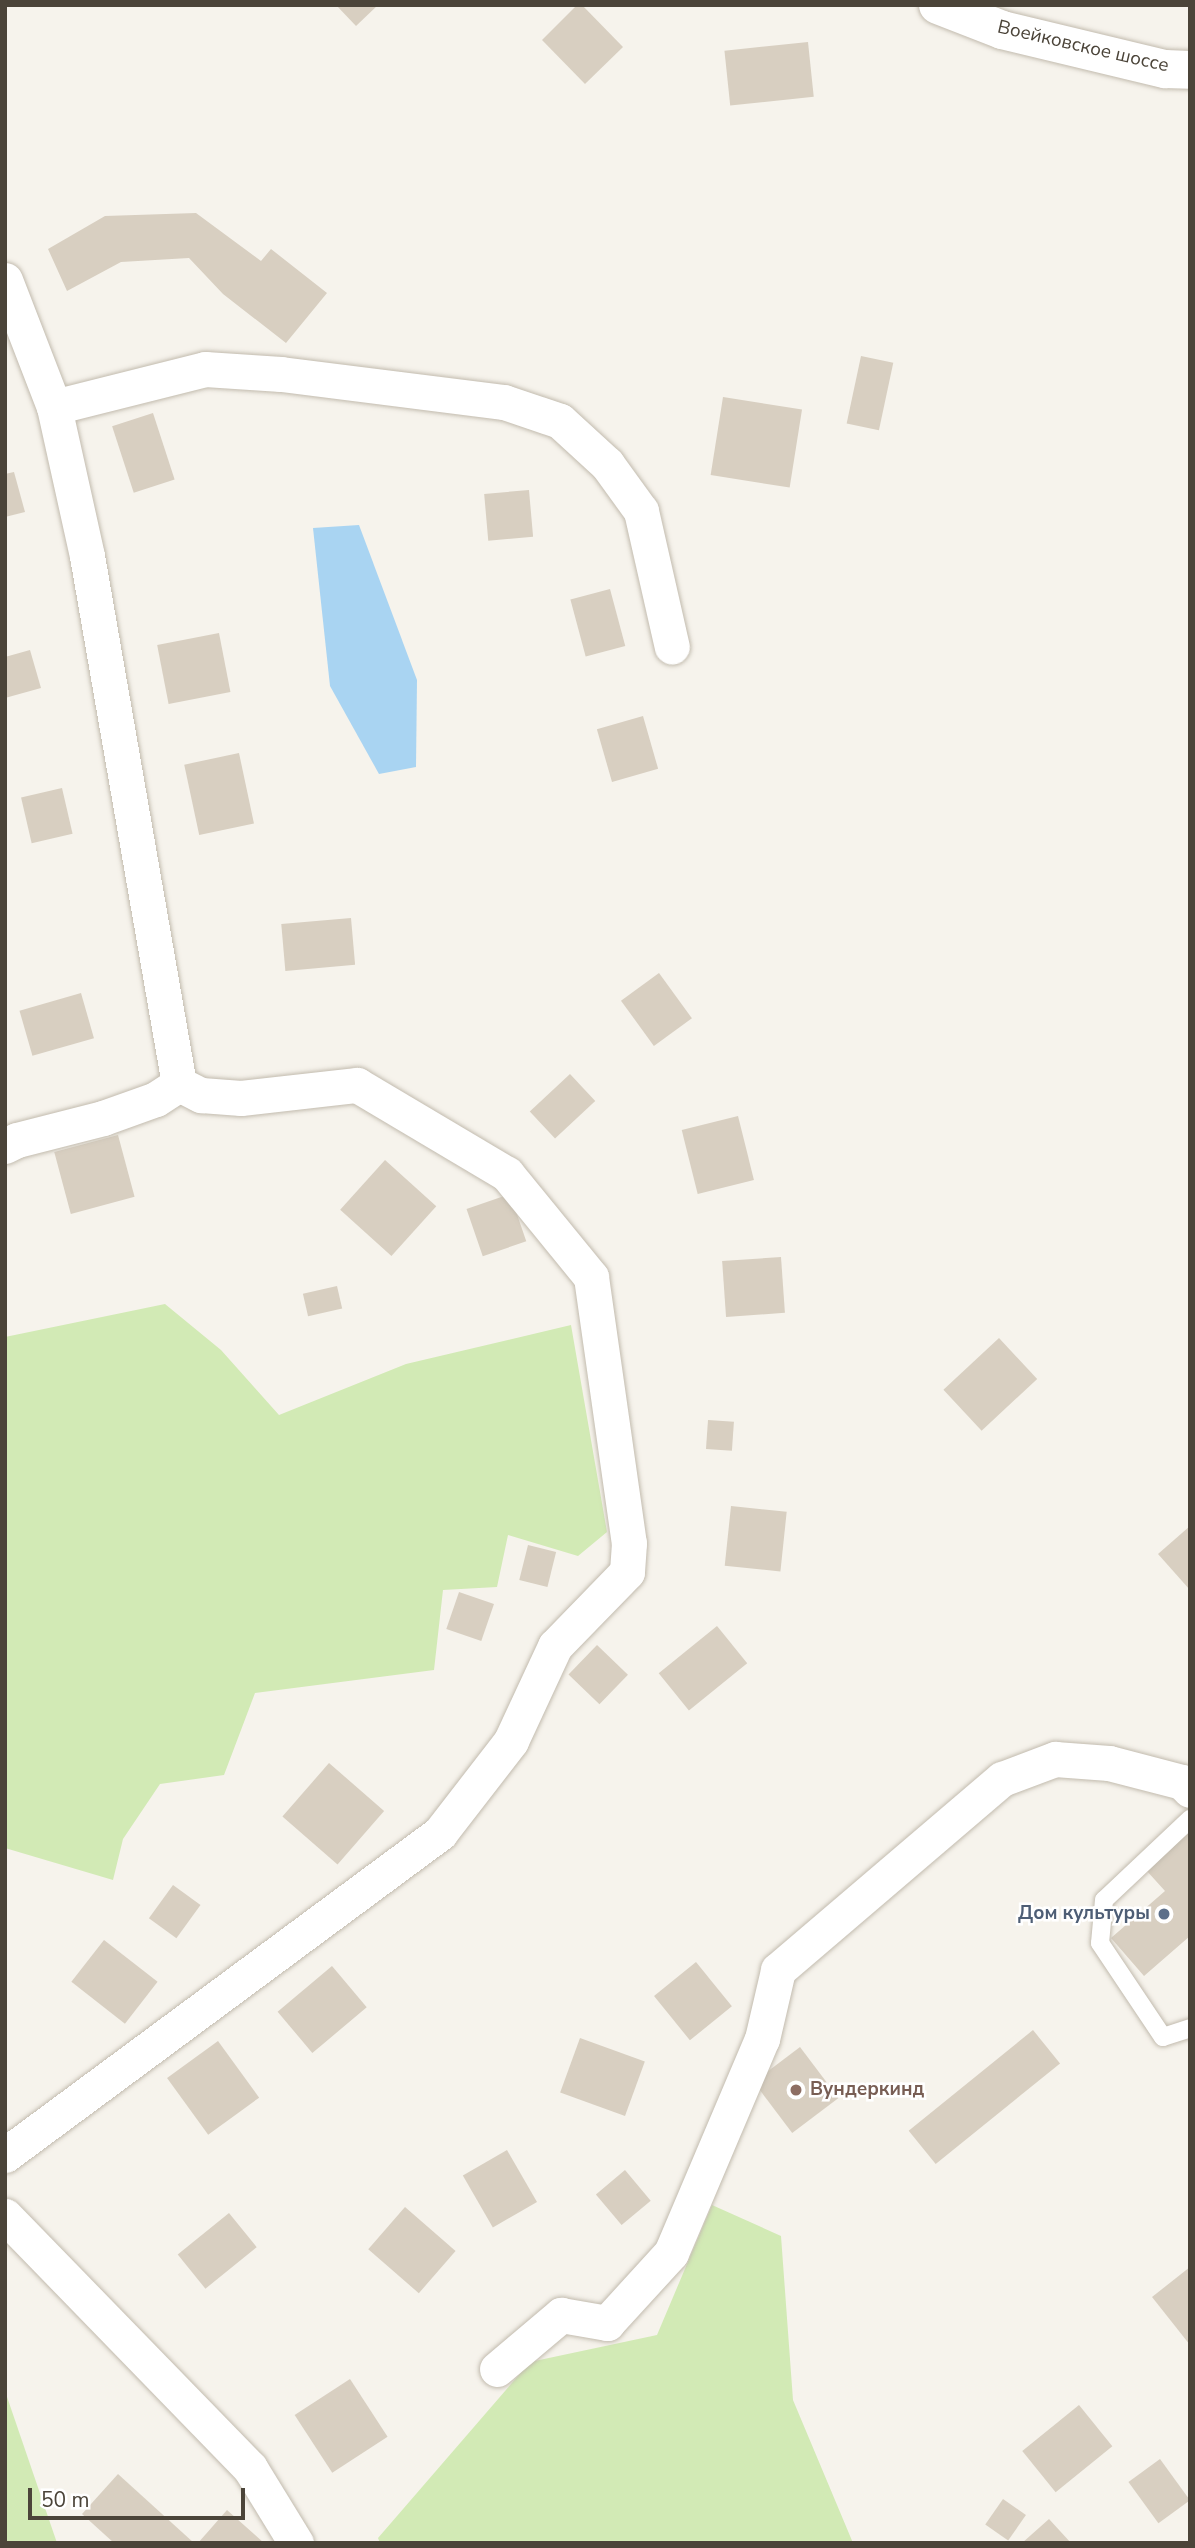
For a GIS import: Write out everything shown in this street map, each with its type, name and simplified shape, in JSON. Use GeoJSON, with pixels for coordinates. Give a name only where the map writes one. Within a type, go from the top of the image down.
{"type":"FeatureCollection","features":[{"type":"Feature","properties":{"kind":"street","name":"Воейковское шоссе"},"geometry":{"type":"LineString","coordinates":[[938,5],[1002,30],[1165,69],[1190,70]]}},
{"type":"Feature","properties":{"kind":"street"},"geometry":{"type":"LineString","coordinates":[[5,280],[54,407],[87,555],[179,1084]]}},
{"type":"Feature","properties":{"kind":"street"},"geometry":{"type":"LineString","coordinates":[[54,407],[205,369],[281,374],[504,402],[560,421],[607,464],[641,511],[672,647]]}},
{"type":"Feature","properties":{"kind":"street"},"geometry":{"type":"LineString","coordinates":[[5,1146],[17,1140],[103,1118],[156,1099],[179,1084]]}},
{"type":"Feature","properties":{"kind":"street"},"geometry":{"type":"LineString","coordinates":[[5,2155],[440,1833],[511,1741],[555,1647],[627,1572],[629,1543],[591,1277],[507,1174],[357,1085],[241,1097],[201,1095],[179,1084]]}},
{"type":"Feature","properties":{"kind":"street"},"geometry":{"type":"LineString","coordinates":[[497,2369],[561,2315],[607,2323],[671,2253],[762,2039],[778,1970],[1002,1779],[1055,1759],[1109,1763],[1182,1782],[1190,1790]]}},
{"type":"Feature","properties":{"kind":"street"},"geometry":{"type":"LineString","coordinates":[[5,2216],[250,2468],[296,2543]]}},
{"type":"Feature","properties":{"kind":"lane"},"geometry":{"type":"LineString","coordinates":[[1190,1819],[1104,1900],[1100,1943],[1163,2037],[1190,2028]]}},
{"type":"Feature","properties":{"kind":"green space"},"geometry":{"type":"Polygon","coordinates":[[[165,1304],[221,1350],[279,1415],[406,1364],[571,1325],[607,1532],[578,1556],[508,1535],[497,1587],[443,1590],[434,1670],[255,1693],[224,1775],[160,1784],[123,1839],[113,1880],[5,1848],[5,1337],[165,1304]]]}},
{"type":"Feature","properties":{"kind":"green space"},"geometry":{"type":"Polygon","coordinates":[[[712,2205],[781,2236],[793,2400],[853,2543],[380,2543],[378,2538],[530,2362],[657,2335],[712,2205]]]}},
{"type":"Feature","properties":{"kind":"green space"},"geometry":{"type":"Polygon","coordinates":[[[5,2391],[57,2543],[5,2543],[5,2391]]]}},
{"type":"Feature","properties":{"kind":"water"},"geometry":{"type":"Polygon","coordinates":[[[359,525],[417,680],[416,767],[379,774],[330,686],[313,528],[359,525]]]}},
{"type":"Feature","properties":{"kind":"building"},"geometry":{"type":"Polygon","coordinates":[[[336,5],[378,5],[356,26],[336,5]]]}},
{"type":"Feature","properties":{"kind":"building"},"geometry":{"type":"Polygon","coordinates":[[[577,5],[582,5],[623,47],[585,84],[542,40],[577,5]]]}},
{"type":"Feature","properties":{"kind":"building"},"geometry":{"type":"Polygon","coordinates":[[[808,42],[814,97],[730,105],[724,51],[808,42]]]}},
{"type":"Feature","properties":{"kind":"building"},"geometry":{"type":"Polygon","coordinates":[[[196,213],[261,261],[271,249],[327,293],[286,343],[223,294],[189,258],[121,262],[67,291],[48,249],[105,216],[196,213]]]}},
{"type":"Feature","properties":{"kind":"building"},"geometry":{"type":"Polygon","coordinates":[[[861,356],[893,363],[879,430],[847,423],[861,356]]]}},
{"type":"Feature","properties":{"kind":"building"},"geometry":{"type":"Polygon","coordinates":[[[723,397],[802,410],[790,488],[711,475],[723,397]]]}},
{"type":"Feature","properties":{"kind":"building"},"geometry":{"type":"Polygon","coordinates":[[[153,413],[175,480],[134,493],[112,426],[153,413]]]}},
{"type":"Feature","properties":{"kind":"building"},"geometry":{"type":"Polygon","coordinates":[[[14,472],[25,512],[5,517],[5,474],[14,472]]]}},
{"type":"Feature","properties":{"kind":"building"},"geometry":{"type":"Polygon","coordinates":[[[529,490],[533,537],[488,541],[484,494],[529,490]]]}},
{"type":"Feature","properties":{"kind":"building"},"geometry":{"type":"Polygon","coordinates":[[[610,589],[625,646],[586,657],[570,600],[610,589]]]}},
{"type":"Feature","properties":{"kind":"building"},"geometry":{"type":"Polygon","coordinates":[[[219,633],[230,692],[169,704],[157,645],[219,633]]]}},
{"type":"Feature","properties":{"kind":"building"},"geometry":{"type":"Polygon","coordinates":[[[30,650],[41,688],[5,698],[5,657],[30,650]]]}},
{"type":"Feature","properties":{"kind":"building"},"geometry":{"type":"Polygon","coordinates":[[[643,716],[658,769],[612,782],[597,729],[643,716]]]}},
{"type":"Feature","properties":{"kind":"building"},"geometry":{"type":"Polygon","coordinates":[[[239,753],[254,823],[199,835],[184,765],[239,753]]]}},
{"type":"Feature","properties":{"kind":"building"},"geometry":{"type":"Polygon","coordinates":[[[62,788],[73,834],[32,843],[21,797],[62,788]]]}},
{"type":"Feature","properties":{"kind":"building"},"geometry":{"type":"Polygon","coordinates":[[[351,918],[355,965],[285,971],[281,924],[351,918]]]}},
{"type":"Feature","properties":{"kind":"building"},"geometry":{"type":"Polygon","coordinates":[[[659,973],[692,1018],[654,1046],[621,1001],[659,973]]]}},
{"type":"Feature","properties":{"kind":"building"},"geometry":{"type":"Polygon","coordinates":[[[81,993],[94,1038],[32,1056],[19,1011],[81,993]]]}},
{"type":"Feature","properties":{"kind":"building"},"geometry":{"type":"Polygon","coordinates":[[[570,1074],[595,1101],[555,1139],[530,1112],[570,1074]]]}},
{"type":"Feature","properties":{"kind":"building"},"geometry":{"type":"Polygon","coordinates":[[[738,1116],[754,1180],[698,1194],[682,1130],[738,1116]]]}},
{"type":"Feature","properties":{"kind":"building"},"geometry":{"type":"Polygon","coordinates":[[[118,1135],[135,1197],[71,1214],[54,1152],[118,1135]]]}},
{"type":"Feature","properties":{"kind":"building"},"geometry":{"type":"Polygon","coordinates":[[[385,1160],[436,1206],[391,1256],[340,1210],[385,1160]]]}},
{"type":"Feature","properties":{"kind":"building"},"geometry":{"type":"Polygon","coordinates":[[[510,1194],[526,1241],[483,1256],[467,1209],[510,1194]]]}},
{"type":"Feature","properties":{"kind":"building"},"geometry":{"type":"Polygon","coordinates":[[[781,1257],[785,1313],[726,1317],[722,1261],[781,1257]]]}},
{"type":"Feature","properties":{"kind":"building"},"geometry":{"type":"Polygon","coordinates":[[[337,1286],[342,1308],[308,1316],[303,1294],[337,1286]]]}},
{"type":"Feature","properties":{"kind":"building"},"geometry":{"type":"Polygon","coordinates":[[[999,1338],[1037,1379],[982,1431],[943,1390],[999,1338]]]}},
{"type":"Feature","properties":{"kind":"building"},"geometry":{"type":"Polygon","coordinates":[[[708,1420],[734,1422],[732,1451],[706,1449],[708,1420]]]}},
{"type":"Feature","properties":{"kind":"building"},"geometry":{"type":"Polygon","coordinates":[[[731,1506],[787,1512],[780,1572],[725,1566],[731,1506]]]}},
{"type":"Feature","properties":{"kind":"building"},"geometry":{"type":"Polygon","coordinates":[[[1190,1526],[1190,1590],[1158,1554],[1190,1526]]]}},
{"type":"Feature","properties":{"kind":"building"},"geometry":{"type":"Polygon","coordinates":[[[528,1545],[556,1552],[547,1587],[519,1580],[528,1545]]]}},
{"type":"Feature","properties":{"kind":"building"},"geometry":{"type":"Polygon","coordinates":[[[459,1592],[494,1604],[481,1641],[446,1629],[459,1592]]]}},
{"type":"Feature","properties":{"kind":"building"},"geometry":{"type":"Polygon","coordinates":[[[717,1626],[747,1663],[689,1711],[659,1673],[717,1626]]]}},
{"type":"Feature","properties":{"kind":"building"},"geometry":{"type":"Polygon","coordinates":[[[597,1645],[628,1675],[599,1704],[569,1674],[597,1645]]]}},
{"type":"Feature","properties":{"kind":"building"},"geometry":{"type":"Polygon","coordinates":[[[329,1763],[384,1811],[338,1864],[282,1817],[329,1763]]]}},
{"type":"Feature","properties":{"kind":"building","name":"Дом культуры"},"geometry":{"type":"Polygon","coordinates":[[[1190,1832],[1190,1936],[1144,1976],[1111,1938],[1165,1891],[1146,1870],[1190,1832]]]}},
{"type":"Feature","properties":{"kind":"building"},"geometry":{"type":"Polygon","coordinates":[[[173,1885],[201,1905],[176,1938],[149,1918],[173,1885]]]}},
{"type":"Feature","properties":{"kind":"building"},"geometry":{"type":"Polygon","coordinates":[[[104,1940],[158,1982],[125,2024],[71,1982],[104,1940]]]}},
{"type":"Feature","properties":{"kind":"building"},"geometry":{"type":"Polygon","coordinates":[[[696,1962],[732,2006],[690,2040],[654,1996],[696,1962]]]}},
{"type":"Feature","properties":{"kind":"building"},"geometry":{"type":"Polygon","coordinates":[[[332,1966],[367,2007],[312,2053],[278,2012],[332,1966]]]}},
{"type":"Feature","properties":{"kind":"building"},"geometry":{"type":"Polygon","coordinates":[[[1033,2030],[1060,2063],[936,2164],[909,2131],[1033,2030]]]}},
{"type":"Feature","properties":{"kind":"building"},"geometry":{"type":"Polygon","coordinates":[[[580,2038],[645,2062],[625,2116],[560,2093],[580,2038]]]}},
{"type":"Feature","properties":{"kind":"building"},"geometry":{"type":"Polygon","coordinates":[[[218,2041],[259,2098],[208,2135],[167,2078],[218,2041]]]}},
{"type":"Feature","properties":{"kind":"building","name":"Вундеркинд"},"geometry":{"type":"Polygon","coordinates":[[[800,2047],[839,2098],[792,2133],[754,2082],[800,2047]]]}},
{"type":"Feature","properties":{"kind":"building"},"geometry":{"type":"Polygon","coordinates":[[[507,2150],[537,2202],[493,2227],[463,2176],[507,2150]]]}},
{"type":"Feature","properties":{"kind":"building"},"geometry":{"type":"Polygon","coordinates":[[[625,2170],[651,2201],[622,2225],[596,2194],[625,2170]]]}},
{"type":"Feature","properties":{"kind":"building"},"geometry":{"type":"Polygon","coordinates":[[[405,2207],[456,2251],[419,2293],[368,2249],[405,2207]]]}},
{"type":"Feature","properties":{"kind":"building"},"geometry":{"type":"Polygon","coordinates":[[[229,2213],[257,2247],[205,2289],[178,2255],[229,2213]]]}},
{"type":"Feature","properties":{"kind":"building"},"geometry":{"type":"Polygon","coordinates":[[[1190,2267],[1190,2345],[1152,2297],[1190,2267]]]}},
{"type":"Feature","properties":{"kind":"building"},"geometry":{"type":"Polygon","coordinates":[[[350,2379],[388,2437],[332,2473],[295,2415],[350,2379]]]}},
{"type":"Feature","properties":{"kind":"building"},"geometry":{"type":"Polygon","coordinates":[[[1079,2405],[1112,2446],[1056,2492],[1022,2451],[1079,2405]]]}},
{"type":"Feature","properties":{"kind":"building"},"geometry":{"type":"Polygon","coordinates":[[[1160,2459],[1190,2500],[1158,2523],[1128,2482],[1160,2459]]]}},
{"type":"Feature","properties":{"kind":"building"},"geometry":{"type":"Polygon","coordinates":[[[118,2474],[194,2543],[114,2543],[82,2514],[118,2474]]]}},
{"type":"Feature","properties":{"kind":"building"},"geometry":{"type":"Polygon","coordinates":[[[1003,2499],[1026,2515],[1008,2540],[985,2524],[1003,2499]]]}},
{"type":"Feature","properties":{"kind":"building"},"geometry":{"type":"Polygon","coordinates":[[[227,2510],[264,2543],[198,2543],[227,2510]]]}},
{"type":"Feature","properties":{"kind":"building"},"geometry":{"type":"Polygon","coordinates":[[[1049,2519],[1071,2543],[1022,2543],[1049,2519]]]}},
{"type":"Feature","properties":{"kind":"place","name":"Дом культуры"},"geometry":{"type":"Point","coordinates":[1164,1914]}},
{"type":"Feature","properties":{"kind":"place","name":"Вундеркинд"},"geometry":{"type":"Point","coordinates":[796,2090]}}]}
